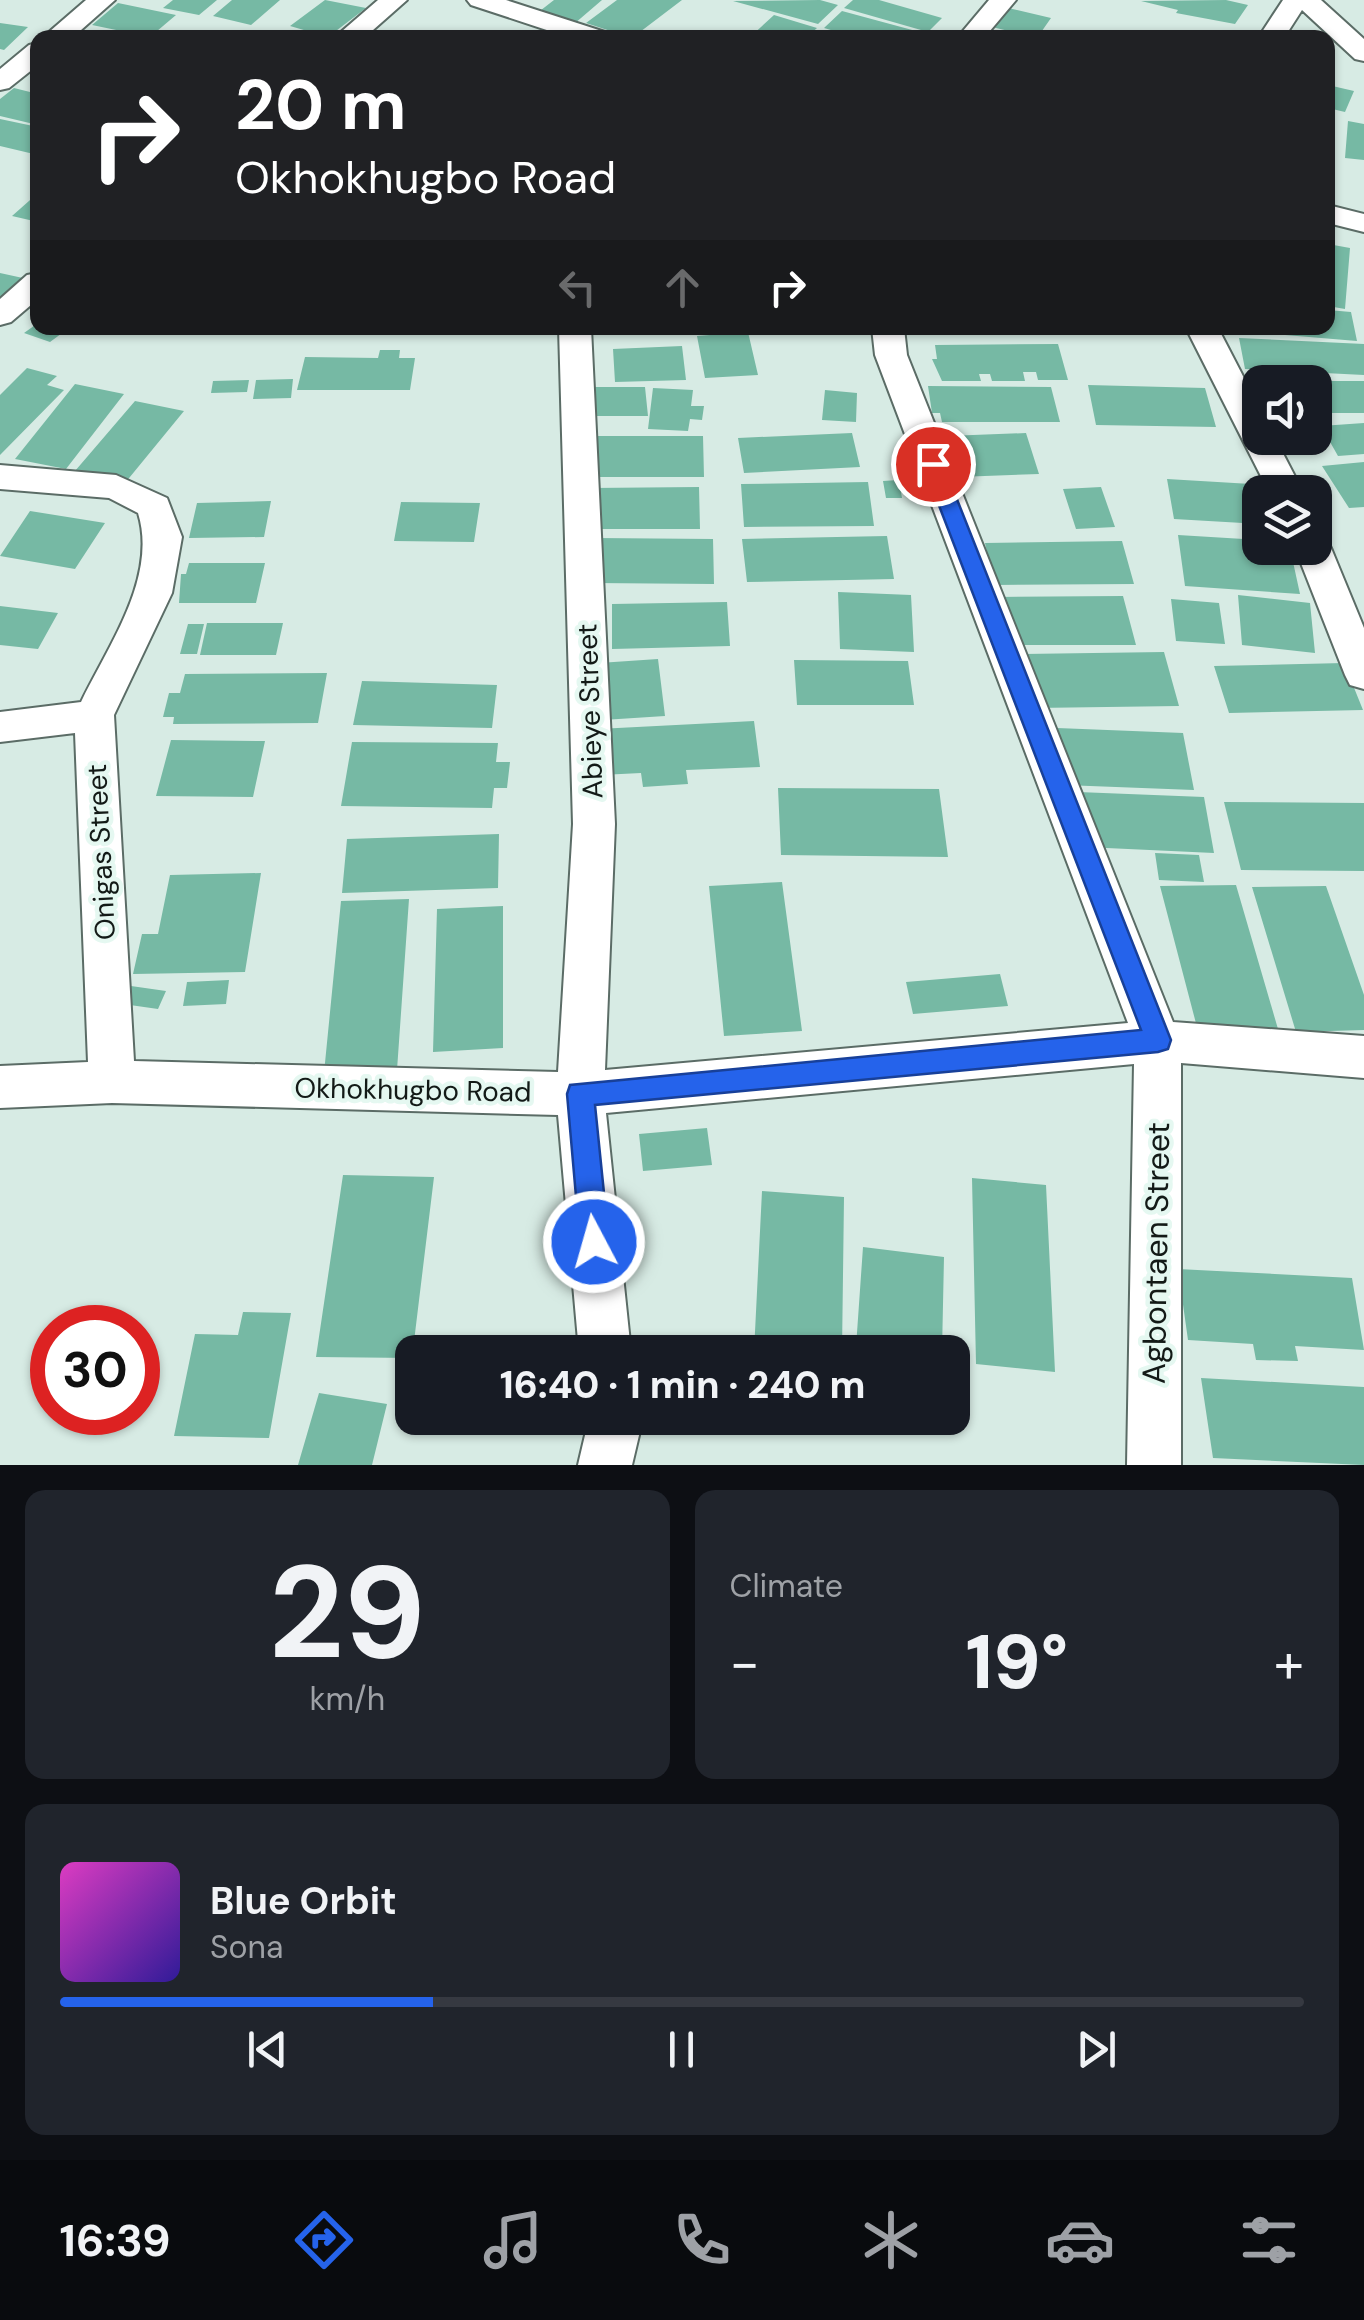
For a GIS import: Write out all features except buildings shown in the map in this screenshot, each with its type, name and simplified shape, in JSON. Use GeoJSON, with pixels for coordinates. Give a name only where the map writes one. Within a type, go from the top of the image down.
{"type":"FeatureCollection","features":[{"type":"Feature","properties":{"kind":"street"},"geometry":{"type":"LineString","coordinates":[[65,30],[102,0]]}},
{"type":"Feature","properties":{"kind":"street"},"geometry":{"type":"LineString","coordinates":[[357,30],[394,0]]}},
{"type":"Feature","properties":{"kind":"street"},"geometry":{"type":"LineString","coordinates":[[480,0],[575,30]]}},
{"type":"Feature","properties":{"kind":"street"},"geometry":{"type":"LineString","coordinates":[[977,30],[1003,0]]}},
{"type":"Feature","properties":{"kind":"street"},"geometry":{"type":"LineString","coordinates":[[1277,30],[1296,0]]}},
{"type":"Feature","properties":{"kind":"street"},"geometry":{"type":"LineString","coordinates":[[1306,0],[1364,53]]}},
{"type":"Feature","properties":{"kind":"street"},"geometry":{"type":"LineString","coordinates":[[0,82],[30,58]]}},
{"type":"Feature","properties":{"kind":"street"},"geometry":{"type":"LineString","coordinates":[[1335,216],[1364,224]]}},
{"type":"Feature","properties":{"kind":"street"},"geometry":{"type":"LineString","coordinates":[[0,315],[30,289]]}},
{"type":"Feature","properties":{"kind":"street","name":"Abieye Street"},"geometry":{"type":"LineString","coordinates":[[575,335],[594,824],[580,1094],[603,1335]]}},
{"type":"Feature","properties":{"kind":"street"},"geometry":{"type":"LineString","coordinates":[[888,335],[890,356],[1158,1040]]}},
{"type":"Feature","properties":{"kind":"street"},"geometry":{"type":"LineString","coordinates":[[1206,335],[1277,475]]}},
{"type":"Feature","properties":{"kind":"street"},"geometry":{"type":"LineString","coordinates":[[0,477],[116,487],[154,506],[164,538],[153,593],[94,715],[0,727]]}},
{"type":"Feature","properties":{"kind":"street"},"geometry":{"type":"LineString","coordinates":[[1320,565],[1364,675]]}},
{"type":"Feature","properties":{"kind":"street","name":"Onigas Street"},"geometry":{"type":"LineString","coordinates":[[94,715],[112,1082]]}},
{"type":"Feature","properties":{"kind":"street","name":"Okhokhugbo Road"},"geometry":{"type":"LineString","coordinates":[[0,1087],[112,1082],[580,1094],[1158,1040],[1364,1057]]}},
{"type":"Feature","properties":{"kind":"street","name":"Agbontaen Street"},"geometry":{"type":"LineString","coordinates":[[1154,1465],[1158,1040]]}},
{"type":"Feature","properties":{"kind":"street"},"geometry":{"type":"LineString","coordinates":[[605,1465],[612,1435]]}},
{"type":"Feature","properties":{"kind":"route"},"geometry":{"type":"LineString","coordinates":[[594,1242],[580,1094],[1158,1040],[933,464]]}}]}
